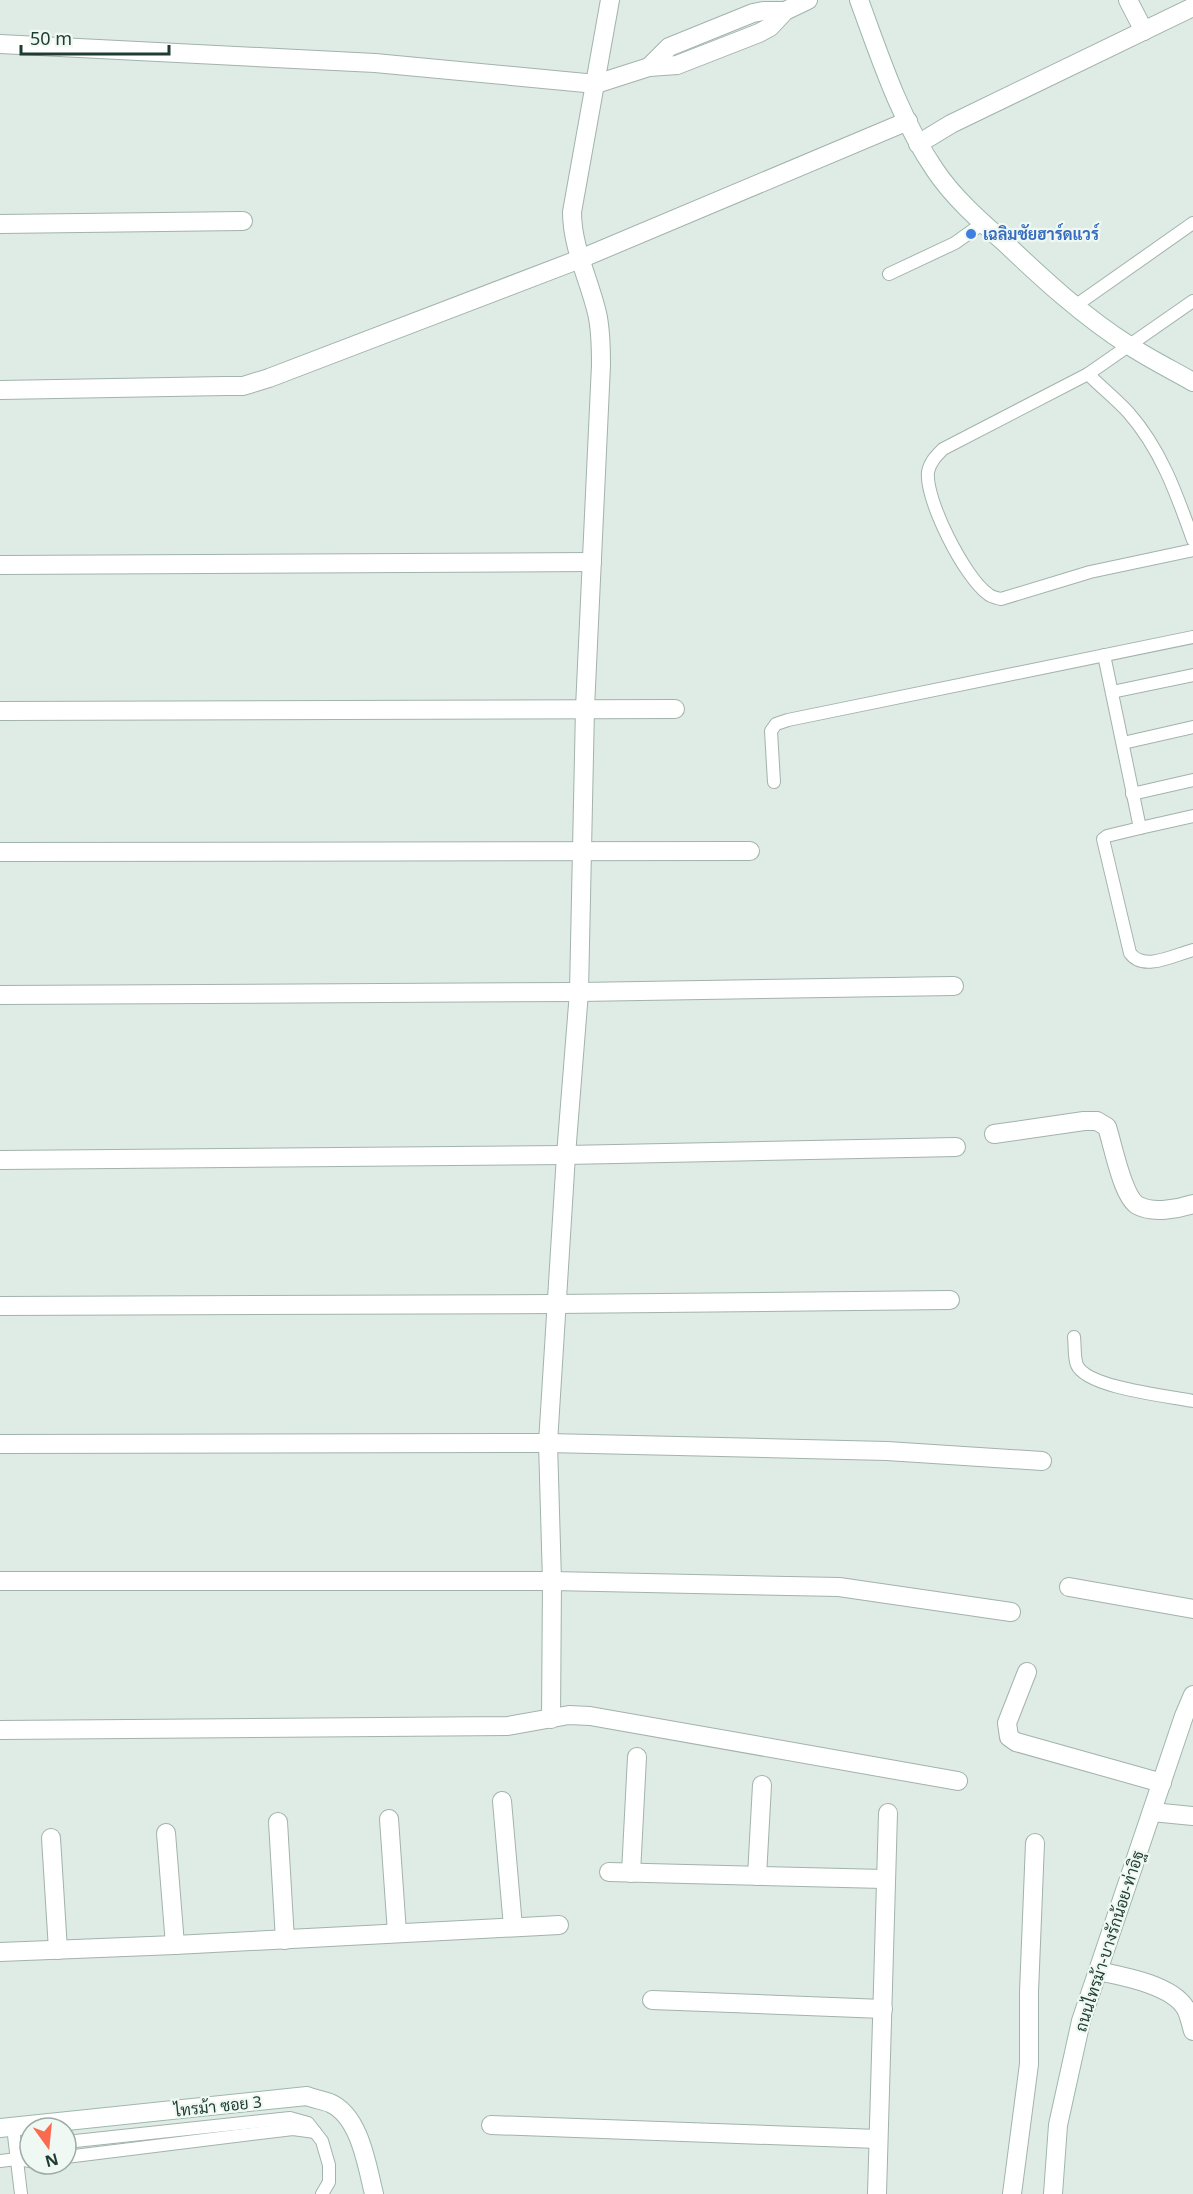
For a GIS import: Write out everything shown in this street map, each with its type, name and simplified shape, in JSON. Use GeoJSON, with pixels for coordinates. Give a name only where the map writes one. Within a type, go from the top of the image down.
{"type":"FeatureCollection","features":[{"type":"Feature","properties":{"kind":"street"},"geometry":{"type":"LineString","coordinates":[[551,1719],[552,1581],[548,1443],[566,1155],[579,993],[585,708],[601,345],[597,314],[572,228],[572,212],[610,0]]}},
{"type":"Feature","properties":{"kind":"street"},"geometry":{"type":"LineString","coordinates":[[0,44],[375,63],[596,84],[649,67],[669,47],[753,13],[785,11],[808,0]]}},
{"type":"Feature","properties":{"kind":"street"},"geometry":{"type":"LineString","coordinates":[[859,0],[884,67],[918,144],[952,192],[1075,306],[1129,345],[1193,382]]}},
{"type":"Feature","properties":{"kind":"street"},"geometry":{"type":"LineString","coordinates":[[1128,0],[1144,32]]}},
{"type":"Feature","properties":{"kind":"street"},"geometry":{"type":"LineString","coordinates":[[918,144],[951,124],[1193,7]]}},
{"type":"Feature","properties":{"kind":"street"},"geometry":{"type":"LineString","coordinates":[[0,390],[243,386],[580,259],[908,121]]}},
{"type":"Feature","properties":{"kind":"street"},"geometry":{"type":"LineString","coordinates":[[0,224],[243,221]]}},
{"type":"Feature","properties":{"kind":"street"},"geometry":{"type":"LineString","coordinates":[[0,565],[592,562]]}},
{"type":"Feature","properties":{"kind":"street"},"geometry":{"type":"LineString","coordinates":[[0,711],[675,709]]}},
{"type":"Feature","properties":{"kind":"street"},"geometry":{"type":"LineString","coordinates":[[0,852],[750,851]]}},
{"type":"Feature","properties":{"kind":"street"},"geometry":{"type":"LineString","coordinates":[[0,995],[579,993],[954,986]]}},
{"type":"Feature","properties":{"kind":"street"},"geometry":{"type":"LineString","coordinates":[[994,1134],[1097,1121],[1107,1126],[1128,1195],[1138,1205],[1150,1209],[1168,1209],[1193,1204]]}},
{"type":"Feature","properties":{"kind":"street"},"geometry":{"type":"LineString","coordinates":[[0,1160],[566,1155],[956,1147]]}},
{"type":"Feature","properties":{"kind":"street"},"geometry":{"type":"LineString","coordinates":[[0,1306],[950,1300]]}},
{"type":"Feature","properties":{"kind":"street"},"geometry":{"type":"LineString","coordinates":[[0,1444],[548,1443],[887,1451],[1042,1461]]}},
{"type":"Feature","properties":{"kind":"street"},"geometry":{"type":"LineString","coordinates":[[0,1581],[552,1581],[840,1587],[1011,1612]]}},
{"type":"Feature","properties":{"kind":"street"},"geometry":{"type":"LineString","coordinates":[[1070,1587],[1193,1609]]}},
{"type":"Feature","properties":{"kind":"street"},"geometry":{"type":"LineString","coordinates":[[1026,1672],[1007,1722],[1009,1737],[1016,1742],[1162,1783]]}},
{"type":"Feature","properties":{"kind":"street","name":"ถนนไทรม้า-บางรักน้อย-ท่าอิฐ"},"geometry":{"type":"LineString","coordinates":[[1053,2194],[1058,2125],[1081,2021],[1162,1783],[1188,1718],[1193,1695]]}},
{"type":"Feature","properties":{"kind":"street"},"geometry":{"type":"LineString","coordinates":[[0,1730],[508,1726],[569,1715],[590,1716],[958,1781]]}},
{"type":"Feature","properties":{"kind":"street"},"geometry":{"type":"LineString","coordinates":[[631,1873],[637,1757]]}},
{"type":"Feature","properties":{"kind":"street"},"geometry":{"type":"LineString","coordinates":[[757,1876],[762,1785]]}},
{"type":"Feature","properties":{"kind":"street"},"geometry":{"type":"LineString","coordinates":[[502,1801],[513,1927]]}},
{"type":"Feature","properties":{"kind":"street"},"geometry":{"type":"LineString","coordinates":[[1152,1812],[1193,1816]]}},
{"type":"Feature","properties":{"kind":"street"},"geometry":{"type":"LineString","coordinates":[[877,2194],[883,2009],[884,1879],[888,1813]]}},
{"type":"Feature","properties":{"kind":"street"},"geometry":{"type":"LineString","coordinates":[[389,1819],[398,1934]]}},
{"type":"Feature","properties":{"kind":"street"},"geometry":{"type":"LineString","coordinates":[[278,1822],[285,1940]]}},
{"type":"Feature","properties":{"kind":"street"},"geometry":{"type":"LineString","coordinates":[[166,1833],[175,1945]]}},
{"type":"Feature","properties":{"kind":"street"},"geometry":{"type":"LineString","coordinates":[[51,1838],[58,1950]]}},
{"type":"Feature","properties":{"kind":"street"},"geometry":{"type":"LineString","coordinates":[[1012,2194],[1029,2064],[1029,1992],[1035,1843]]}},
{"type":"Feature","properties":{"kind":"street"},"geometry":{"type":"LineString","coordinates":[[609,1872],[884,1879]]}},
{"type":"Feature","properties":{"kind":"street"},"geometry":{"type":"LineString","coordinates":[[0,1952],[559,1925]]}},
{"type":"Feature","properties":{"kind":"street"},"geometry":{"type":"LineString","coordinates":[[1098,1971],[1142,1981],[1189,2005],[1193,2031]]}},
{"type":"Feature","properties":{"kind":"street"},"geometry":{"type":"LineString","coordinates":[[652,2000],[883,2009]]}},
{"type":"Feature","properties":{"kind":"street","name":"ไทรม้า ซอย 3"},"geometry":{"type":"LineString","coordinates":[[6,2128],[307,2096],[332,2104],[347,2117],[362,2142],[374,2194]]}},
{"type":"Feature","properties":{"kind":"street"},"geometry":{"type":"LineString","coordinates":[[491,2125],[878,2139]]}},
{"type":"Feature","properties":{"kind":"lane"},"geometry":{"type":"LineString","coordinates":[[889,274],[955,243],[983,223]]}},
{"type":"Feature","properties":{"kind":"lane"},"geometry":{"type":"LineString","coordinates":[[1075,306],[1193,223]]}},
{"type":"Feature","properties":{"kind":"lane"},"geometry":{"type":"LineString","coordinates":[[1193,301],[1088,374],[943,449],[933,459],[928,470],[932,501],[950,541],[973,579],[988,595],[1001,599],[1090,572],[1193,550]]}},
{"type":"Feature","properties":{"kind":"lane"},"geometry":{"type":"LineString","coordinates":[[1088,374],[1129,413],[1156,451],[1172,483],[1193,540]]}},
{"type":"Feature","properties":{"kind":"lane"},"geometry":{"type":"LineString","coordinates":[[774,782],[771,731],[776,724],[1193,637]]}},
{"type":"Feature","properties":{"kind":"lane"},"geometry":{"type":"LineString","coordinates":[[1104,656],[1140,828]]}},
{"type":"Feature","properties":{"kind":"lane"},"geometry":{"type":"LineString","coordinates":[[1112,692],[1193,675]]}},
{"type":"Feature","properties":{"kind":"lane"},"geometry":{"type":"LineString","coordinates":[[1123,743],[1193,727]]}},
{"type":"Feature","properties":{"kind":"lane"},"geometry":{"type":"LineString","coordinates":[[1132,794],[1193,780]]}},
{"type":"Feature","properties":{"kind":"lane"},"geometry":{"type":"LineString","coordinates":[[1193,816],[1107,836],[1104,839],[1130,952],[1135,959],[1144,963],[1193,950]]}},
{"type":"Feature","properties":{"kind":"lane"},"geometry":{"type":"LineString","coordinates":[[1074,1337],[1077,1365],[1086,1376],[1110,1385],[1193,1401]]}},
{"type":"Feature","properties":{"kind":"lane"},"geometry":{"type":"LineString","coordinates":[[78,2141],[290,2118],[308,2123],[321,2141],[329,2165],[329,2182],[322,2194]]}},
{"type":"Feature","properties":{"kind":"lane"},"geometry":{"type":"LineString","coordinates":[[6,2128],[18,2149]]}},
{"type":"Feature","properties":{"kind":"lane"},"geometry":{"type":"LineString","coordinates":[[78,2156],[293,2129],[315,2132]]}},
{"type":"Feature","properties":{"kind":"lane"},"geometry":{"type":"LineString","coordinates":[[0,2161],[18,2160]]}},
{"type":"Feature","properties":{"kind":"lane"},"geometry":{"type":"LineString","coordinates":[[21,2194],[23,2176]]}},
{"type":"Feature","properties":{"kind":"place","name":"เฉลิมชัยฮาร์ดแวร์"},"geometry":{"type":"Point","coordinates":[971,234]}}]}
